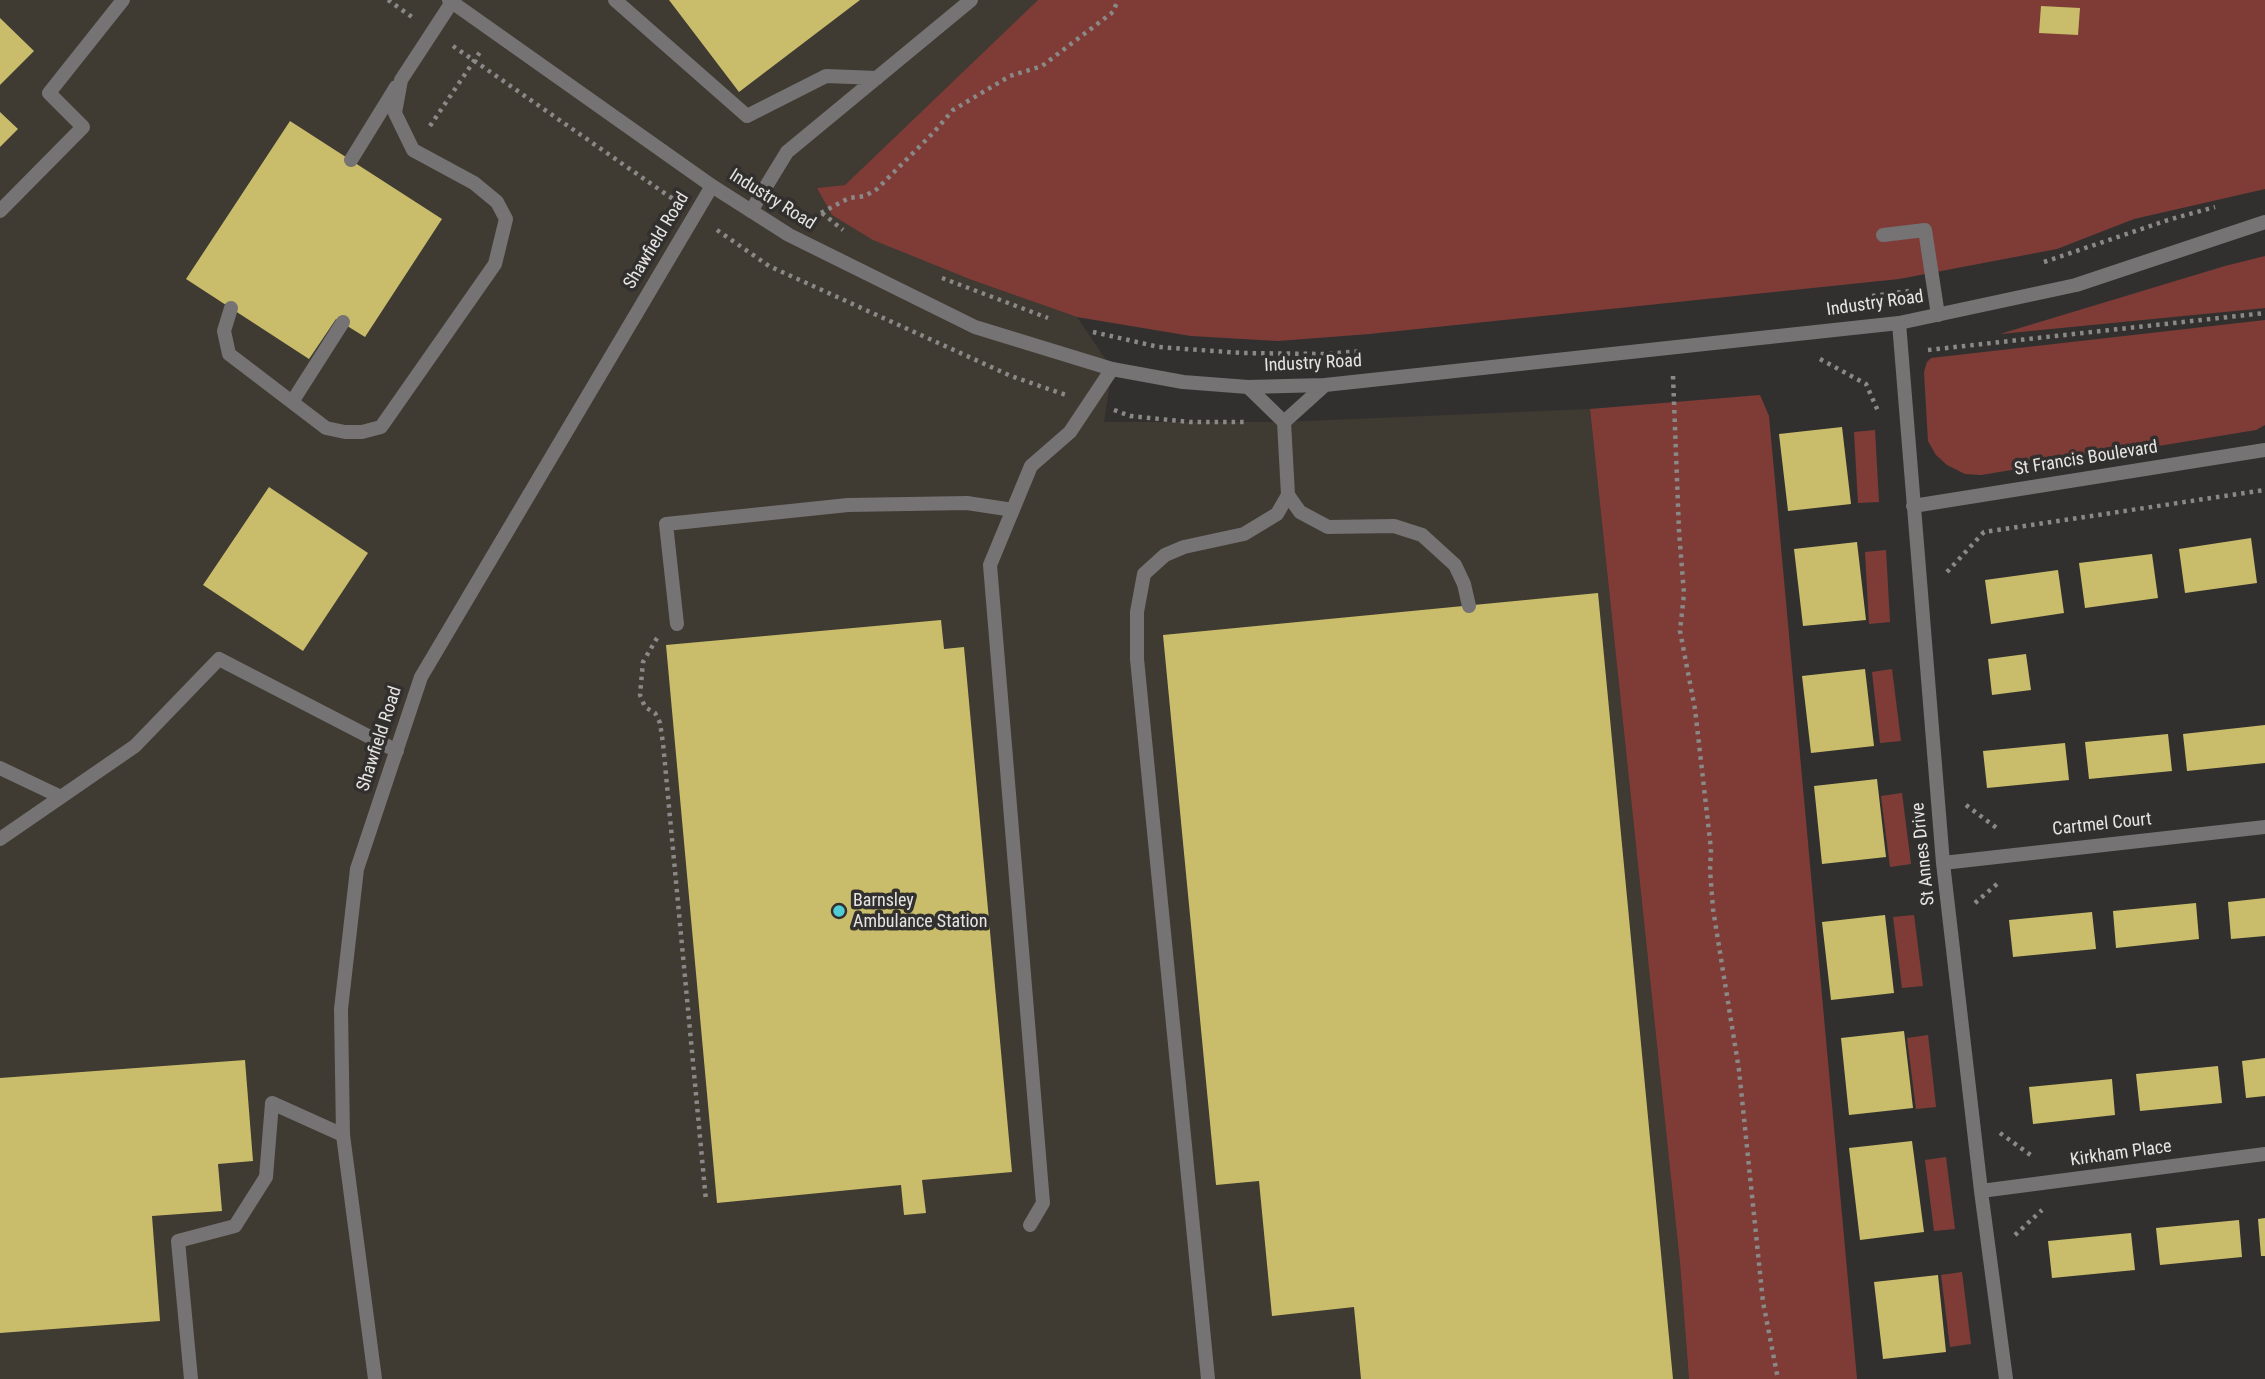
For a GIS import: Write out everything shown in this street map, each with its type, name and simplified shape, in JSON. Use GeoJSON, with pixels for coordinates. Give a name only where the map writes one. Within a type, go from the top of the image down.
{"type":"FeatureCollection","features":[{"type":"Feature","properties":{"kind":"street"},"geometry":{"type":"LineString","coordinates":[[0,211],[83,127],[49,93],[123,0]]}},
{"type":"Feature","properties":{"kind":"street"},"geometry":{"type":"LineString","coordinates":[[615,0],[747,116],[826,76],[877,78]]}},
{"type":"Feature","properties":{"kind":"street"},"geometry":{"type":"LineString","coordinates":[[751,211],[787,152],[971,0]]}},
{"type":"Feature","properties":{"kind":"street"},"geometry":{"type":"LineString","coordinates":[[351,160],[451,1]]}},
{"type":"Feature","properties":{"kind":"street","name":"Industry Road"},"geometry":{"type":"LineString","coordinates":[[451,1],[712,186],[789,235],[975,327],[1112,369],[1184,382],[1248,387],[1325,385],[1899,323],[2076,285],[2265,222]]}},
{"type":"Feature","properties":{"kind":"street"},"geometry":{"type":"LineString","coordinates":[[232,308],[224,331],[229,354],[326,428],[362,432],[381,427],[495,264],[506,219],[497,202],[474,183],[413,149],[395,113],[401,80]]}},
{"type":"Feature","properties":{"kind":"street","name":"Shawfield Road"},"geometry":{"type":"LineString","coordinates":[[375,1379],[343,1135],[341,1009],[357,869],[421,677],[712,186]]}},
{"type":"Feature","properties":{"kind":"street"},"geometry":{"type":"LineString","coordinates":[[1883,235],[1925,230],[1938,315]]}},
{"type":"Feature","properties":{"kind":"street"},"geometry":{"type":"LineString","coordinates":[[292,402],[343,322]]}},
{"type":"Feature","properties":{"kind":"street","name":"St Annes Drive"},"geometry":{"type":"LineString","coordinates":[[1899,323],[1943,863],[2006,1379]]}},
{"type":"Feature","properties":{"kind":"street"},"geometry":{"type":"LineString","coordinates":[[1030,1225],[1043,1203],[990,565],[1031,466],[1070,432],[1112,369]]}},
{"type":"Feature","properties":{"kind":"street"},"geometry":{"type":"LineString","coordinates":[[1284,422],[1325,385]]}},
{"type":"Feature","properties":{"kind":"street"},"geometry":{"type":"LineString","coordinates":[[1248,387],[1284,422],[1288,495],[1300,512],[1328,527],[1395,526],[1422,535],[1455,565],[1464,584],[1469,606]]}},
{"type":"Feature","properties":{"kind":"street","name":"St Francis Boulevard"},"geometry":{"type":"LineString","coordinates":[[1913,506],[2265,450]]}},
{"type":"Feature","properties":{"kind":"street"},"geometry":{"type":"LineString","coordinates":[[1208,1379],[1137,659],[1137,612],[1144,574],[1165,555],[1184,547],[1244,534],[1277,514],[1288,495]]}},
{"type":"Feature","properties":{"kind":"street"},"geometry":{"type":"LineString","coordinates":[[677,624],[666,524],[848,505],[968,503],[1013,510]]}},
{"type":"Feature","properties":{"kind":"street"},"geometry":{"type":"LineString","coordinates":[[0,839],[135,746],[219,659],[397,751]]}},
{"type":"Feature","properties":{"kind":"street"},"geometry":{"type":"LineString","coordinates":[[0,768],[61,797]]}},
{"type":"Feature","properties":{"kind":"street","name":"Cartmel Court"},"geometry":{"type":"LineString","coordinates":[[1943,863],[2265,827]]}},
{"type":"Feature","properties":{"kind":"street"},"geometry":{"type":"LineString","coordinates":[[191,1379],[178,1241],[235,1226],[265,1177],[272,1103],[343,1135]]}},
{"type":"Feature","properties":{"kind":"street","name":"Kirkham Place"},"geometry":{"type":"LineString","coordinates":[[1982,1191],[2265,1154]]}},
{"type":"Feature","properties":{"kind":"path"},"geometry":{"type":"LineString","coordinates":[[388,0],[769,266],[1011,376],[1130,416],[1189,422],[1284,422]]}},
{"type":"Feature","properties":{"kind":"path"},"geometry":{"type":"LineString","coordinates":[[850,235],[822,213],[849,198],[865,196],[877,189],[953,110],[1010,76],[1042,66],[1113,12],[1118,0]]}},
{"type":"Feature","properties":{"kind":"path"},"geometry":{"type":"LineString","coordinates":[[413,149],[495,32]]}},
{"type":"Feature","properties":{"kind":"path"},"geometry":{"type":"LineString","coordinates":[[2036,264],[2168,220],[2217,207]]}},
{"type":"Feature","properties":{"kind":"path"},"geometry":{"type":"LineString","coordinates":[[936,275],[1059,322]]}},
{"type":"Feature","properties":{"kind":"path"},"geometry":{"type":"LineString","coordinates":[[1863,297],[1933,287]]}},
{"type":"Feature","properties":{"kind":"path"},"geometry":{"type":"LineString","coordinates":[[1902,353],[2265,313]]}},
{"type":"Feature","properties":{"kind":"path"},"geometry":{"type":"LineString","coordinates":[[1081,329],[1159,346],[1241,354],[1323,354],[1375,350]]}},
{"type":"Feature","properties":{"kind":"path"},"geometry":{"type":"LineString","coordinates":[[1833,358],[1820,359],[1867,384],[1879,414]]}},
{"type":"Feature","properties":{"kind":"path"},"geometry":{"type":"LineString","coordinates":[[1686,374],[1673,376],[1684,594],[1680,631],[1695,709],[1712,849],[1710,870],[1713,909],[1740,1070],[1763,1302],[1778,1379]]}},
{"type":"Feature","properties":{"kind":"path"},"geometry":{"type":"LineString","coordinates":[[1942,578],[1984,532],[2265,490]]}},
{"type":"Feature","properties":{"kind":"path"},"geometry":{"type":"LineString","coordinates":[[677,624],[660,634],[651,645],[643,662],[640,695],[645,707],[655,713],[660,723],[663,743],[706,1201]]}},
{"type":"Feature","properties":{"kind":"path"},"geometry":{"type":"LineString","coordinates":[[1957,799],[2008,836]]}},
{"type":"Feature","properties":{"kind":"path"},"geometry":{"type":"LineString","coordinates":[[1969,908],[2001,881]]}},
{"type":"Feature","properties":{"kind":"path"},"geometry":{"type":"LineString","coordinates":[[1994,1128],[2042,1164]]}},
{"type":"Feature","properties":{"kind":"path"},"geometry":{"type":"LineString","coordinates":[[2007,1242],[2050,1202]]}},
{"type":"Feature","properties":{"kind":"shaded area"},"geometry":{"type":"Polygon","coordinates":[[[0,0],[1038,0],[845,185],[817,188],[972,280],[1077,317],[1112,369],[1104,422],[1284,422],[1590,409],[1680,1263],[1689,1379],[0,1379],[0,0]]]}},
{"type":"Feature","properties":{"kind":"shaded area"},"geometry":{"type":"Polygon","coordinates":[[[1038,0],[2265,0],[2265,189],[2134,219],[2057,249],[1899,279],[1369,334],[1278,341],[1191,336],[1077,317],[972,280],[873,240],[832,215],[817,188],[845,185],[1038,0]]]}},
{"type":"Feature","properties":{"kind":"shaded area"},"geometry":{"type":"Polygon","coordinates":[[[2265,256],[2265,308],[2000,334],[2225,266],[2265,256]]]}},
{"type":"Feature","properties":{"kind":"shaded area"},"geometry":{"type":"Polygon","coordinates":[[[2265,320],[2265,425],[2256,430],[1981,475],[1965,474],[1947,465],[1936,455],[1928,441],[1924,372],[1931,358],[2265,320]]]}},
{"type":"Feature","properties":{"kind":"shaded area"},"geometry":{"type":"Polygon","coordinates":[[[1760,395],[1769,416],[1857,1379],[1689,1379],[1680,1263],[1590,409],[1760,395]]]}},
{"type":"Feature","properties":{"kind":"shaded area"},"geometry":{"type":"Polygon","coordinates":[[[1875,430],[1879,502],[1858,503],[1854,432],[1875,430]]]}},
{"type":"Feature","properties":{"kind":"shaded area"},"geometry":{"type":"Polygon","coordinates":[[[1886,550],[1890,622],[1869,624],[1865,552],[1886,550]]]}},
{"type":"Feature","properties":{"kind":"shaded area"},"geometry":{"type":"Polygon","coordinates":[[[1892,669],[1901,741],[1880,743],[1872,672],[1892,669]]]}},
{"type":"Feature","properties":{"kind":"shaded area"},"geometry":{"type":"Polygon","coordinates":[[[1902,793],[1911,864],[1890,867],[1881,796],[1902,793]]]}},
{"type":"Feature","properties":{"kind":"shaded area"},"geometry":{"type":"Polygon","coordinates":[[[1914,915],[1923,986],[1902,988],[1893,917],[1914,915]]]}},
{"type":"Feature","properties":{"kind":"shaded area"},"geometry":{"type":"Polygon","coordinates":[[[1928,1035],[1936,1107],[1916,1109],[1907,1038],[1928,1035]]]}},
{"type":"Feature","properties":{"kind":"shaded area"},"geometry":{"type":"Polygon","coordinates":[[[1946,1157],[1955,1229],[1934,1231],[1925,1160],[1946,1157]]]}},
{"type":"Feature","properties":{"kind":"shaded area"},"geometry":{"type":"Polygon","coordinates":[[[1962,1272],[1971,1344],[1950,1347],[1941,1275],[1962,1272]]]}},
{"type":"Feature","properties":{"kind":"building"},"geometry":{"type":"Polygon","coordinates":[[[669,0],[860,0],[739,92],[669,0]]]}},
{"type":"Feature","properties":{"kind":"building"},"geometry":{"type":"Polygon","coordinates":[[[2041,6],[2080,8],[2078,35],[2039,33],[2041,6]]]}},
{"type":"Feature","properties":{"kind":"building"},"geometry":{"type":"Polygon","coordinates":[[[0,18],[34,51],[0,85],[0,18]]]}},
{"type":"Feature","properties":{"kind":"building"},"geometry":{"type":"Polygon","coordinates":[[[0,112],[18,129],[0,147],[0,112]]]}},
{"type":"Feature","properties":{"kind":"building"},"geometry":{"type":"Polygon","coordinates":[[[290,121],[442,219],[365,337],[336,319],[309,359],[186,279],[290,121]]]}},
{"type":"Feature","properties":{"kind":"building"},"geometry":{"type":"Polygon","coordinates":[[[1842,427],[1851,504],[1788,511],[1779,434],[1842,427]]]}},
{"type":"Feature","properties":{"kind":"building"},"geometry":{"type":"Polygon","coordinates":[[[269,487],[368,553],[303,651],[203,585],[269,487]]]}},
{"type":"Feature","properties":{"kind":"building"},"geometry":{"type":"Polygon","coordinates":[[[2251,538],[2257,583],[2185,593],[2179,549],[2251,538]]]}},
{"type":"Feature","properties":{"kind":"building"},"geometry":{"type":"Polygon","coordinates":[[[1857,542],[1866,620],[1803,626],[1794,549],[1857,542]]]}},
{"type":"Feature","properties":{"kind":"building"},"geometry":{"type":"Polygon","coordinates":[[[2152,554],[2158,598],[2085,608],[2079,563],[2152,554]]]}},
{"type":"Feature","properties":{"kind":"building"},"geometry":{"type":"Polygon","coordinates":[[[2058,570],[2064,613],[1991,624],[1985,580],[2058,570]]]}},
{"type":"Feature","properties":{"kind":"building"},"geometry":{"type":"Polygon","coordinates":[[[1598,593],[1673,1379],[1361,1379],[1354,1307],[1272,1316],[1259,1181],[1216,1185],[1163,635],[1598,593]]]}},
{"type":"Feature","properties":{"kind":"building","name":"Barnsley Ambulance Station"},"geometry":{"type":"Polygon","coordinates":[[[941,620],[944,649],[964,647],[1012,1172],[922,1180],[926,1213],[904,1215],[901,1185],[717,1203],[666,645],[941,620]]]}},
{"type":"Feature","properties":{"kind":"building"},"geometry":{"type":"Polygon","coordinates":[[[2026,654],[2031,690],[1992,695],[1988,659],[2026,654]]]}},
{"type":"Feature","properties":{"kind":"building"},"geometry":{"type":"Polygon","coordinates":[[[1865,669],[1874,746],[1811,753],[1802,676],[1865,669]]]}},
{"type":"Feature","properties":{"kind":"building"},"geometry":{"type":"Polygon","coordinates":[[[2265,725],[2265,763],[2187,771],[2183,734],[2265,725]]]}},
{"type":"Feature","properties":{"kind":"building"},"geometry":{"type":"Polygon","coordinates":[[[2168,734],[2172,771],[2089,779],[2085,742],[2168,734]]]}},
{"type":"Feature","properties":{"kind":"building"},"geometry":{"type":"Polygon","coordinates":[[[2065,743],[2069,780],[1987,788],[1983,751],[2065,743]]]}},
{"type":"Feature","properties":{"kind":"building"},"geometry":{"type":"Polygon","coordinates":[[[1877,779],[1886,857],[1822,864],[1814,786],[1877,779]]]}},
{"type":"Feature","properties":{"kind":"building"},"geometry":{"type":"Polygon","coordinates":[[[2265,898],[2265,936],[2231,939],[2228,902],[2265,898]]]}},
{"type":"Feature","properties":{"kind":"building"},"geometry":{"type":"Polygon","coordinates":[[[2196,903],[2199,939],[2116,948],[2113,911],[2196,903]]]}},
{"type":"Feature","properties":{"kind":"building"},"geometry":{"type":"Polygon","coordinates":[[[2092,912],[2096,949],[2013,957],[2009,920],[2092,912]]]}},
{"type":"Feature","properties":{"kind":"building"},"geometry":{"type":"Polygon","coordinates":[[[1885,915],[1894,993],[1831,1000],[1822,922],[1885,915]]]}},
{"type":"Feature","properties":{"kind":"building"},"geometry":{"type":"Polygon","coordinates":[[[1904,1031],[1913,1108],[1849,1115],[1841,1038],[1904,1031]]]}},
{"type":"Feature","properties":{"kind":"building"},"geometry":{"type":"Polygon","coordinates":[[[2265,1058],[2265,1096],[2246,1098],[2242,1061],[2265,1058]]]}},
{"type":"Feature","properties":{"kind":"building"},"geometry":{"type":"Polygon","coordinates":[[[245,1060],[253,1161],[218,1164],[222,1211],[152,1216],[160,1321],[0,1333],[0,1078],[245,1060]]]}},
{"type":"Feature","properties":{"kind":"building"},"geometry":{"type":"Polygon","coordinates":[[[2218,1066],[2222,1103],[2140,1111],[2136,1074],[2218,1066]]]}},
{"type":"Feature","properties":{"kind":"building"},"geometry":{"type":"Polygon","coordinates":[[[2112,1079],[2115,1115],[2033,1124],[2029,1087],[2112,1079]]]}},
{"type":"Feature","properties":{"kind":"building"},"geometry":{"type":"Polygon","coordinates":[[[1912,1141],[1924,1232],[1860,1240],[1849,1148],[1912,1141]]]}},
{"type":"Feature","properties":{"kind":"building"},"geometry":{"type":"Polygon","coordinates":[[[2265,1218],[2265,1256],[2261,1256],[2258,1219],[2265,1218]]]}},
{"type":"Feature","properties":{"kind":"building"},"geometry":{"type":"Polygon","coordinates":[[[2239,1220],[2242,1257],[2160,1265],[2156,1228],[2239,1220]]]}},
{"type":"Feature","properties":{"kind":"building"},"geometry":{"type":"Polygon","coordinates":[[[2131,1233],[2135,1270],[2052,1278],[2048,1241],[2131,1233]]]}},
{"type":"Feature","properties":{"kind":"building"},"geometry":{"type":"Polygon","coordinates":[[[1938,1275],[1946,1352],[1883,1359],[1874,1282],[1938,1275]]]}},
{"type":"Feature","properties":{"kind":"place","name":"Barnsley Ambulance Station"},"geometry":{"type":"Point","coordinates":[839,911]}}]}
